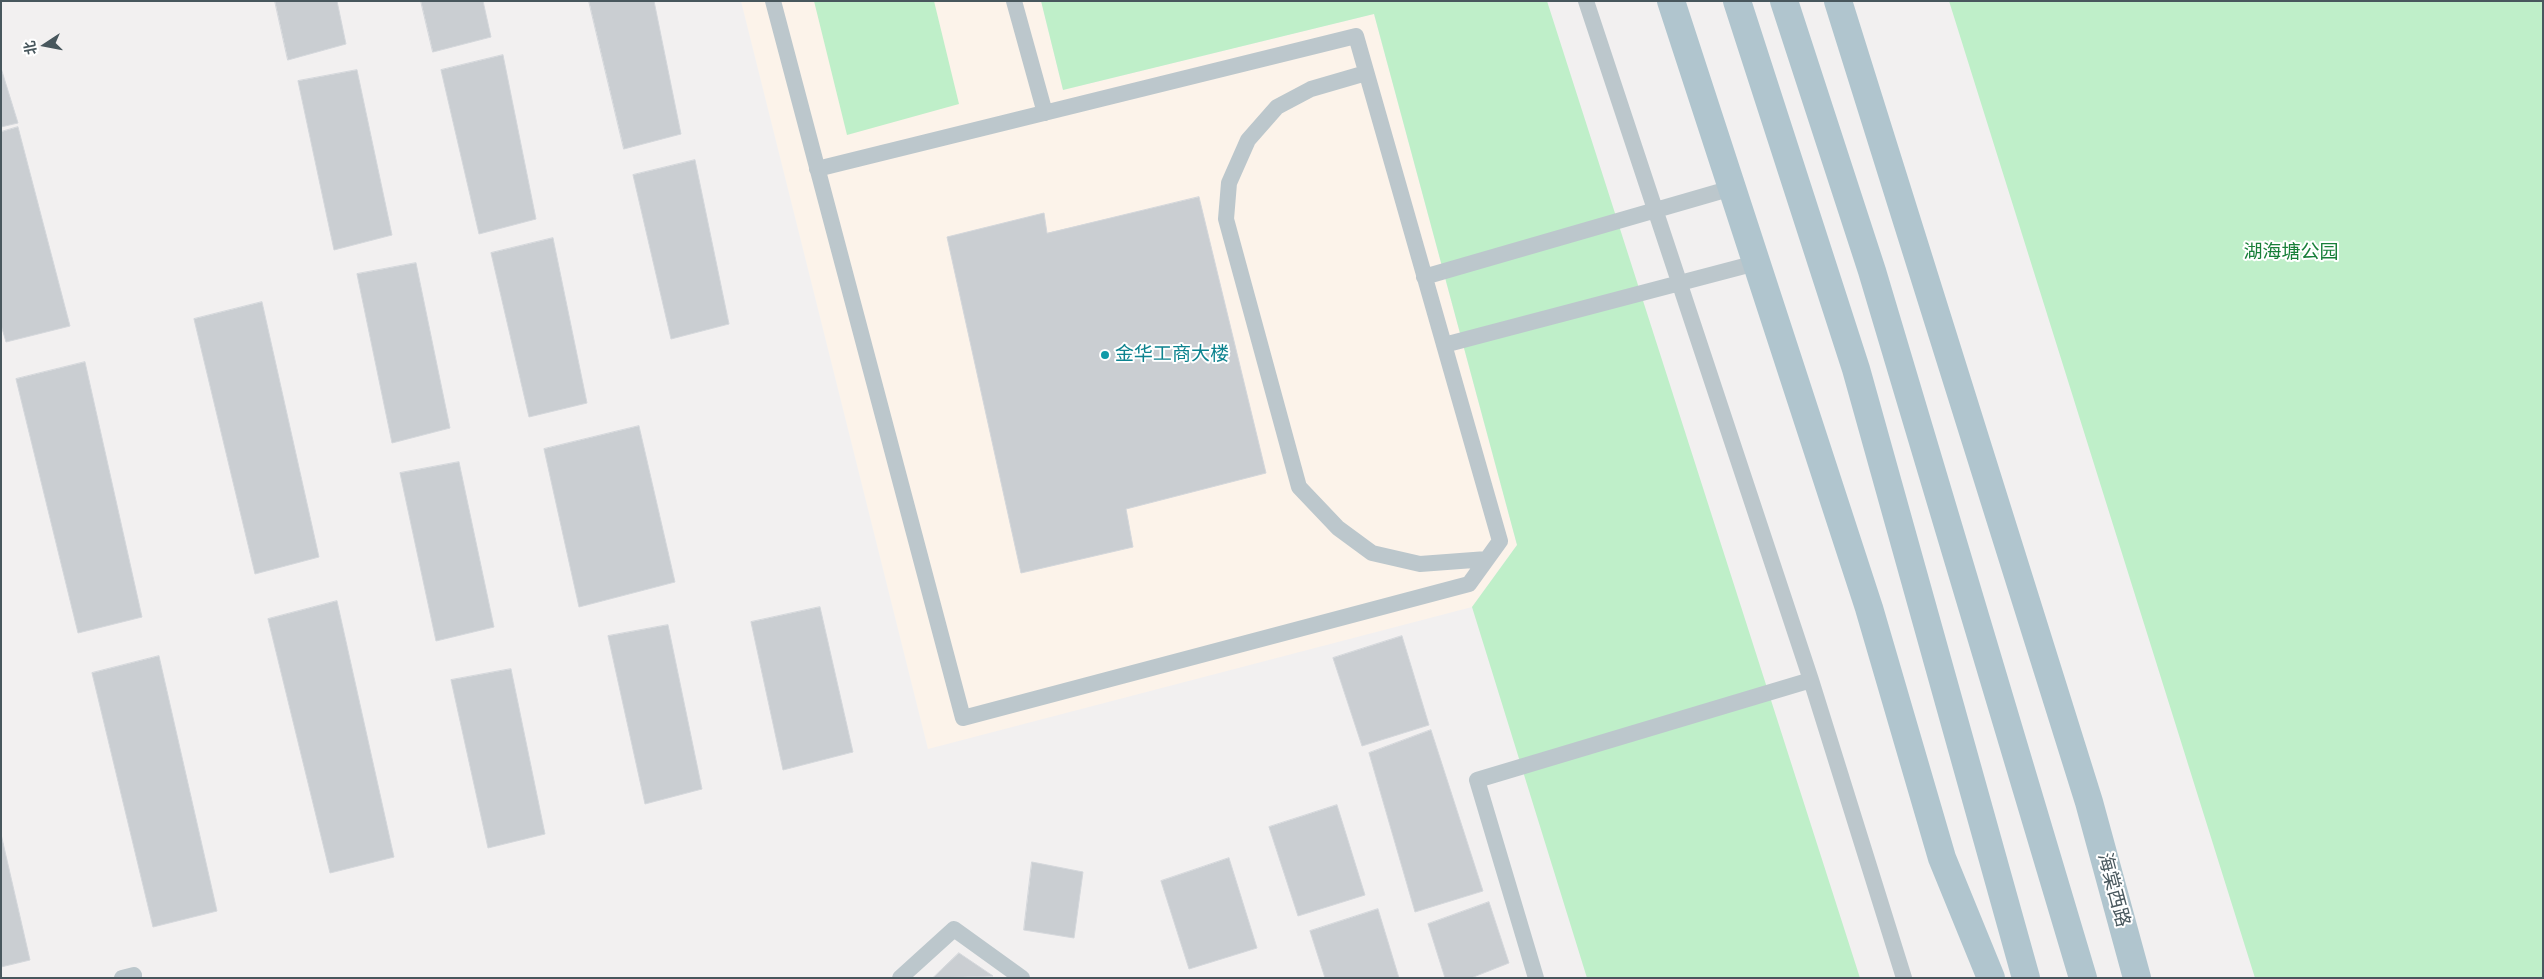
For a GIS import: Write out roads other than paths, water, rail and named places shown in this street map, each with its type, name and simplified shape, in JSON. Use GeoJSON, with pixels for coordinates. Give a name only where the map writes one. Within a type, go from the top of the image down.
{"type":"FeatureCollection","features":[{"type":"Feature","properties":{"kind":"main road"},"geometry":{"type":"LineString","coordinates":[[1671,1],[1869,608],[1942,858],[1990,978]]}},
{"type":"Feature","properties":{"kind":"main road"},"geometry":{"type":"LineString","coordinates":[[1737,1],[1856,369],[2026,978]]}},
{"type":"Feature","properties":{"kind":"main road"},"geometry":{"type":"LineString","coordinates":[[1784,1],[1872,271],[2083,978]]}},
{"type":"Feature","properties":{"kind":"main road","name":"海棠西路"},"geometry":{"type":"LineString","coordinates":[[1838,1],[2089,802],[2136,978]]}},
{"type":"Feature","properties":{"kind":"lane"},"geometry":{"type":"LineString","coordinates":[[773,1],[817,169],[963,718],[1469,584],[1500,542],[1356,36],[817,169]]}},
{"type":"Feature","properties":{"kind":"lane"},"geometry":{"type":"LineString","coordinates":[[1014,1],[1045,113]]}},
{"type":"Feature","properties":{"kind":"lane"},"geometry":{"type":"LineString","coordinates":[[1586,1],[1810,680],[1904,978]]}},
{"type":"Feature","properties":{"kind":"lane"},"geometry":{"type":"LineString","coordinates":[[1366,73],[1311,89],[1277,107],[1248,140],[1229,184],[1226,219],[1299,487],[1338,528],[1372,553],[1420,564],[1487,559]]}},
{"type":"Feature","properties":{"kind":"lane"},"geometry":{"type":"LineString","coordinates":[[1424,277],[1732,188]]}},
{"type":"Feature","properties":{"kind":"lane"},"geometry":{"type":"LineString","coordinates":[[1444,345],[1756,262]]}},
{"type":"Feature","properties":{"kind":"lane"},"geometry":{"type":"LineString","coordinates":[[1536,978],[1477,780],[1810,680]]}},
{"type":"Feature","properties":{"kind":"lane"},"geometry":{"type":"LineString","coordinates":[[900,978],[954,930],[1022,978]]}},
{"type":"Feature","properties":{"kind":"lane"},"geometry":{"type":"LineString","coordinates":[[122,978],[134,975],[134,978]]}},
{"type":"Feature","properties":{"kind":"place","name":"金华工商大楼"},"geometry":{"type":"Point","coordinates":[1105,355]}},
{"type":"Feature","properties":{"kind":"park label","name":"湖海塘公园"},"geometry":{"type":"Point","coordinates":[2291,253]}}]}
